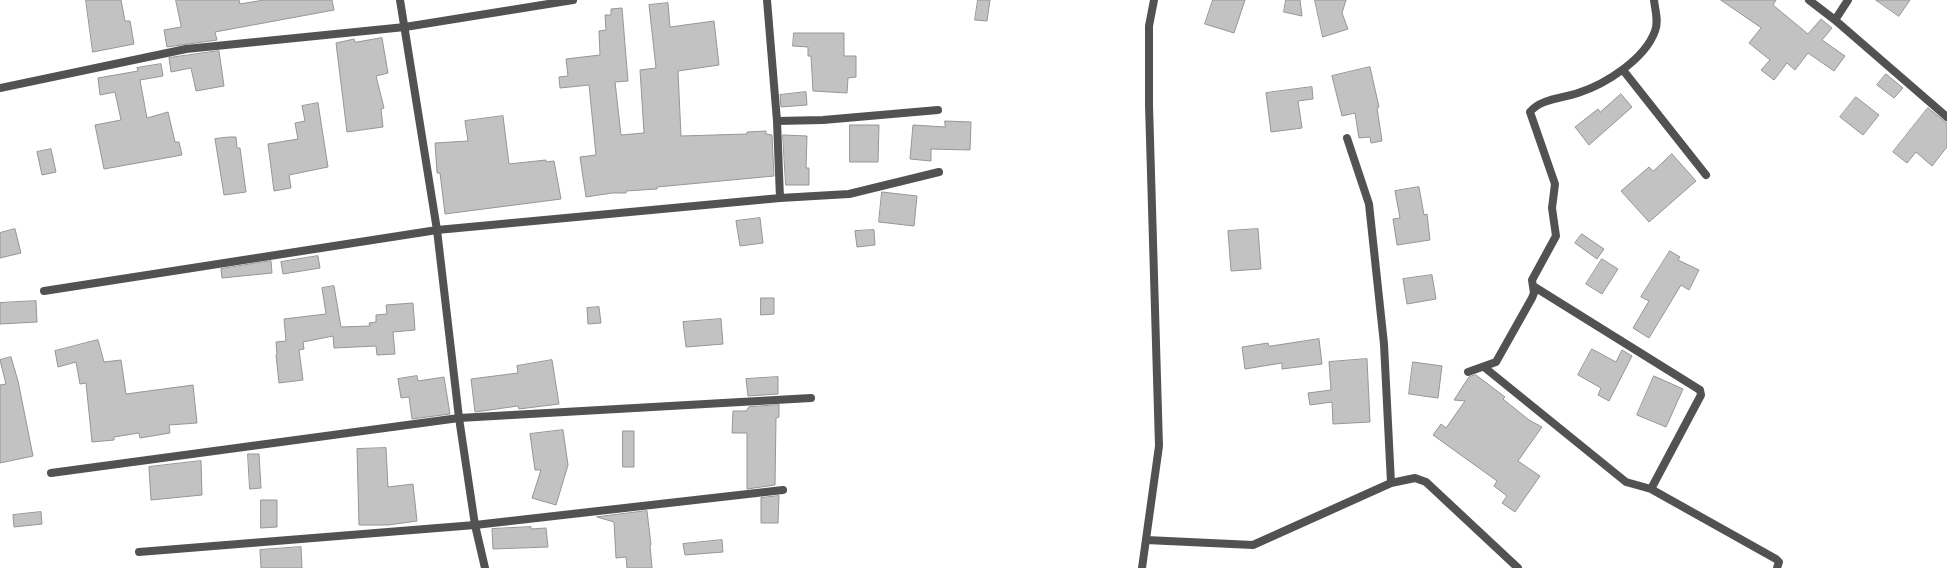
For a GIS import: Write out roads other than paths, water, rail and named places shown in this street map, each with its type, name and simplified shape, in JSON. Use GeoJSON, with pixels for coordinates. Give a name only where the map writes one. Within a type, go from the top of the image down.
{"type":"FeatureCollection","features":[{"type":"Feature","properties":{"kind":"street"},"geometry":{"type":"LineString","coordinates":[[400,0],[437,230],[459,418],[475,525],[485,568]]}},
{"type":"Feature","properties":{"kind":"street"},"geometry":{"type":"LineString","coordinates":[[0,88],[186,48],[405,27],[573,0]]}},
{"type":"Feature","properties":{"kind":"street"},"geometry":{"type":"LineString","coordinates":[[767,0],[777,121],[780,198]]}},
{"type":"Feature","properties":{"kind":"street"},"geometry":{"type":"LineString","coordinates":[[1142,568],[1159,446],[1149,105],[1149,26],[1154,0]]}},
{"type":"Feature","properties":{"kind":"street"},"geometry":{"type":"LineString","coordinates":[[1468,372],[1496,362],[1532,298],[1534,293],[1534,276],[1556,236],[1552,208],[1555,184],[1530,112],[1536,105],[1580,92],[1623,70],[1648,45],[1656,29],[1657,16],[1654,0]]}},
{"type":"Feature","properties":{"kind":"street"},"geometry":{"type":"LineString","coordinates":[[1809,0],[1835,20],[1947,117]]}},
{"type":"Feature","properties":{"kind":"street"},"geometry":{"type":"LineString","coordinates":[[1835,20],[1848,0]]}},
{"type":"Feature","properties":{"kind":"street"},"geometry":{"type":"LineString","coordinates":[[1623,70],[1706,175]]}},
{"type":"Feature","properties":{"kind":"street"},"geometry":{"type":"LineString","coordinates":[[777,121],[823,120],[938,110]]}},
{"type":"Feature","properties":{"kind":"street"},"geometry":{"type":"LineString","coordinates":[[1347,138],[1369,204],[1384,344],[1391,483]]}},
{"type":"Feature","properties":{"kind":"street"},"geometry":{"type":"LineString","coordinates":[[44,291],[437,230],[780,198],[849,194],[938,172]]}},
{"type":"Feature","properties":{"kind":"street"},"geometry":{"type":"LineString","coordinates":[[1533,286],[1700,390],[1701,395],[1651,489]]}},
{"type":"Feature","properties":{"kind":"street"},"geometry":{"type":"LineString","coordinates":[[1484,367],[1626,482],[1651,489],[1776,559],[1779,562],[1777,568]]}},
{"type":"Feature","properties":{"kind":"street"},"geometry":{"type":"LineString","coordinates":[[51,473],[459,418],[811,398]]}},
{"type":"Feature","properties":{"kind":"street"},"geometry":{"type":"LineString","coordinates":[[1146,540],[1253,545],[1391,483],[1414,478],[1426,482],[1518,568]]}},
{"type":"Feature","properties":{"kind":"street"},"geometry":{"type":"LineString","coordinates":[[139,552],[475,525],[783,490]]}}]}
